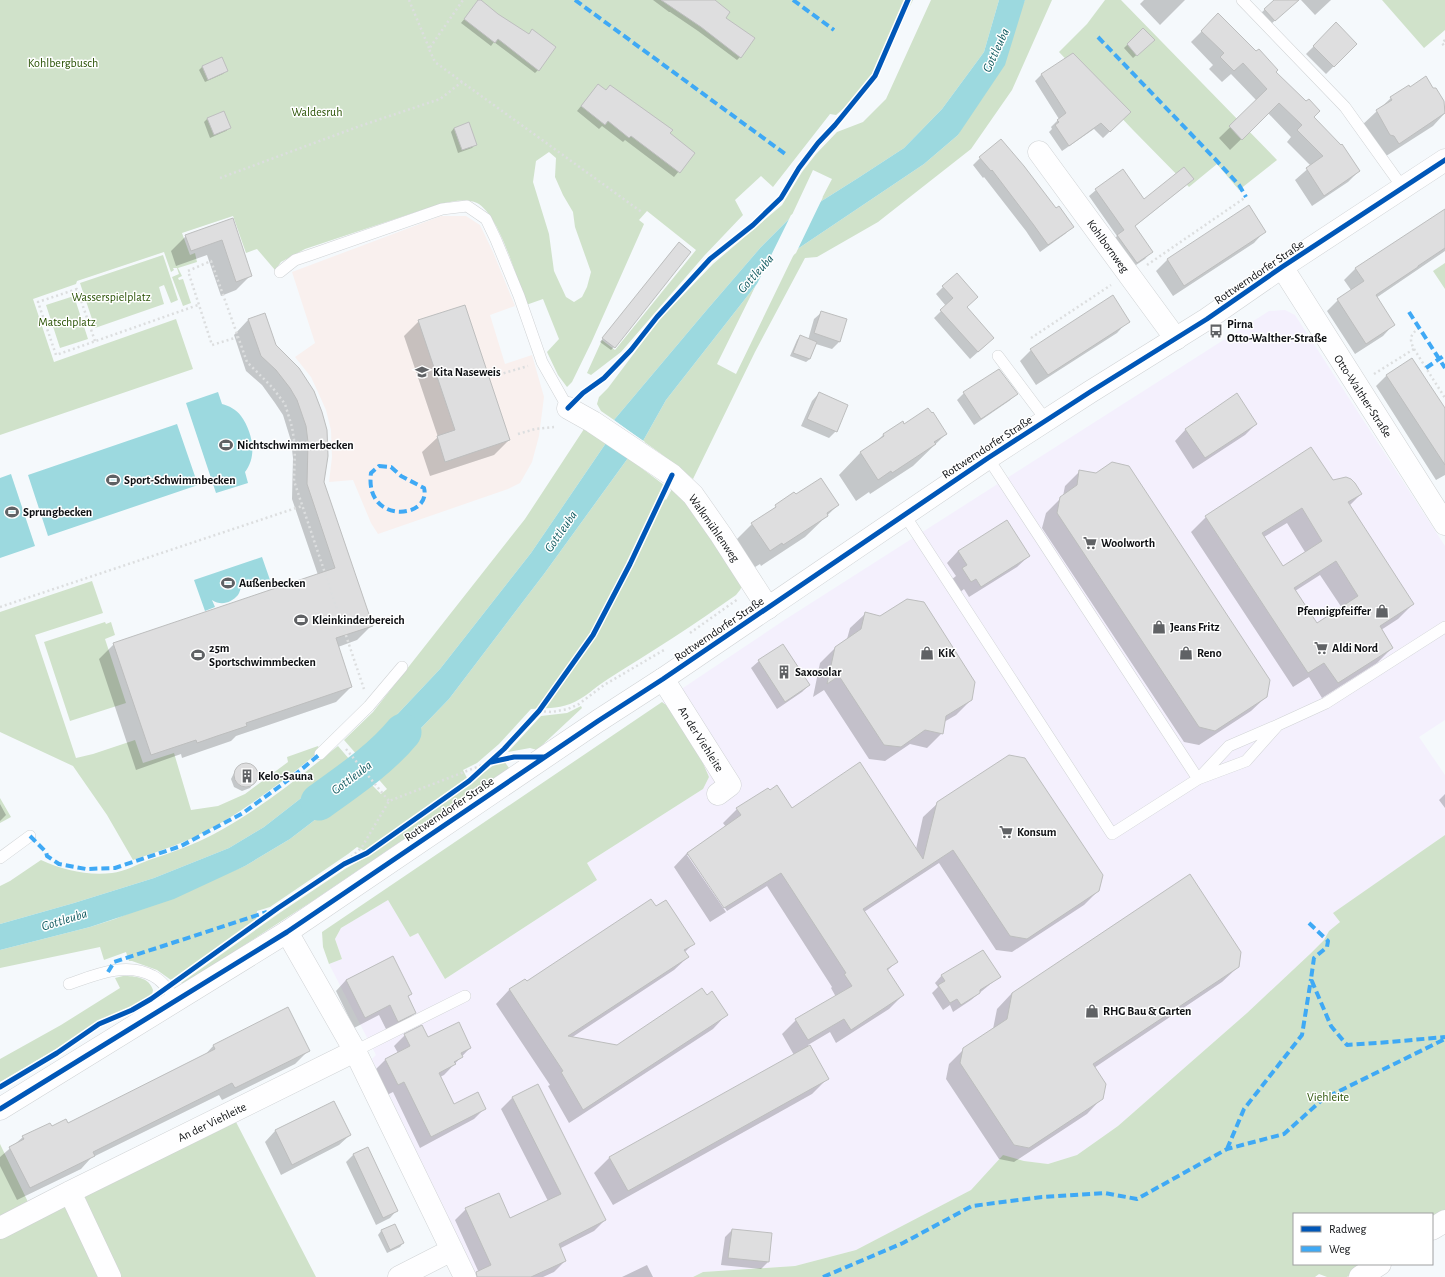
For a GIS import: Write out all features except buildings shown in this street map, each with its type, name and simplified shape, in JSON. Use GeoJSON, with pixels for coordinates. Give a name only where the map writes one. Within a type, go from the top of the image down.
{"type":"FeatureCollection","features":[{"type":"Feature","properties":{"kind":"street","name":"Kohlbornweg"},"geometry":{"type":"LineString","coordinates":[[1039,152],[1176,339]]}},
{"type":"Feature","properties":{"kind":"street","name":"Rottwerndorfer Straße"},"geometry":{"type":"LineString","coordinates":[[0,1109],[287,932],[598,720],[663,679],[988,458],[1090,392],[1176,339],[1282,267],[1445,160]]}},
{"type":"Feature","properties":{"kind":"street","name":"Otto-Walther-Straße"},"geometry":{"type":"LineString","coordinates":[[1282,267],[1445,524]]}},
{"type":"Feature","properties":{"kind":"street","name":"Walkmühlenweg"},"geometry":{"type":"LineString","coordinates":[[568,408],[593,422],[672,475],[694,495],[768,608]]}},
{"type":"Feature","properties":{"kind":"street","name":"An der Viehleite"},"geometry":{"type":"LineString","coordinates":[[663,679],[730,785],[718,794]]}},
{"type":"Feature","properties":{"kind":"street"},"geometry":{"type":"LineString","coordinates":[[287,932],[355,1051],[465,1277]]}},
{"type":"Feature","properties":{"kind":"street","name":"An der Viehleite"},"geometry":{"type":"LineString","coordinates":[[0,1228],[355,1051]]}},
{"type":"Feature","properties":{"kind":"street"},"geometry":{"type":"LineString","coordinates":[[70,1192],[110,1277]]}},
{"type":"Feature","properties":{"kind":"street"},"geometry":{"type":"LineString","coordinates":[[1433,1228],[1445,1221]]}},
{"type":"Feature","properties":{"kind":"street"},"geometry":{"type":"LineString","coordinates":[[399,1277],[452,1250]]}},
{"type":"Feature","properties":{"kind":"street"},"geometry":{"type":"LineString","coordinates":[[1360,1277],[1378,1265]]}},
{"type":"Feature","properties":{"kind":"lane"},"geometry":{"type":"LineString","coordinates":[[1242,0],[1345,106],[1403,188]]}},
{"type":"Feature","properties":{"kind":"lane"},"geometry":{"type":"LineString","coordinates":[[280,272],[295,260],[317,252],[442,209],[467,206],[486,219],[519,296],[542,362],[568,408]]}},
{"type":"Feature","properties":{"kind":"lane"},"geometry":{"type":"LineString","coordinates":[[998,356],[1046,420]]}},
{"type":"Feature","properties":{"kind":"lane"},"geometry":{"type":"LineString","coordinates":[[988,458],[1198,779]]}},
{"type":"Feature","properties":{"kind":"lane"},"geometry":{"type":"LineString","coordinates":[[904,514],[1112,834],[1198,779],[1246,761],[1278,725]]}},
{"type":"Feature","properties":{"kind":"lane"},"geometry":{"type":"LineString","coordinates":[[1198,779],[1229,746],[1326,703],[1445,627]]}},
{"type":"Feature","properties":{"kind":"lane"},"geometry":{"type":"LineString","coordinates":[[320,754],[369,706],[402,667]]}},
{"type":"Feature","properties":{"kind":"lane"},"geometry":{"type":"LineString","coordinates":[[0,858],[30,836]]}},
{"type":"Feature","properties":{"kind":"lane"},"geometry":{"type":"LineString","coordinates":[[69,984],[126,968],[154,976],[176,1001]]}},
{"type":"Feature","properties":{"kind":"lane","name":"An der Viehleite"},"geometry":{"type":"LineString","coordinates":[[355,1051],[465,996]]}},
{"type":"Feature","properties":{"kind":"path"},"geometry":{"type":"LineString","coordinates":[[408,0],[435,62],[643,213]]}},
{"type":"Feature","properties":{"kind":"path"},"geometry":{"type":"LineString","coordinates":[[429,49],[463,0]]}},
{"type":"Feature","properties":{"kind":"path"},"geometry":{"type":"LineString","coordinates":[[1445,40],[1442,43],[1445,47]]}},
{"type":"Feature","properties":{"kind":"path"},"geometry":{"type":"LineString","coordinates":[[220,178],[360,126],[440,99],[462,82]]}},
{"type":"Feature","properties":{"kind":"path"},"geometry":{"type":"LineString","coordinates":[[1031,338],[1246,197]]}},
{"type":"Feature","properties":{"kind":"path"},"geometry":{"type":"LineString","coordinates":[[238,337],[212,345],[188,271],[211,261],[247,362],[272,387],[285,404],[292,427],[295,446],[294,482],[369,706]]}},
{"type":"Feature","properties":{"kind":"path"},"geometry":{"type":"LineString","coordinates":[[95,341],[77,289],[38,302],[56,355],[198,305]]}},
{"type":"Feature","properties":{"kind":"path"},"geometry":{"type":"LineString","coordinates":[[1420,328],[1412,334],[1411,342],[1445,398]]}},
{"type":"Feature","properties":{"kind":"path"},"geometry":{"type":"LineString","coordinates":[[1356,385],[1414,349]]}},
{"type":"Feature","properties":{"kind":"path"},"geometry":{"type":"LineString","coordinates":[[494,376],[542,362]]}},
{"type":"Feature","properties":{"kind":"path"},"geometry":{"type":"LineString","coordinates":[[518,434],[535,429],[554,428]]}},
{"type":"Feature","properties":{"kind":"path"},"geometry":{"type":"LineString","coordinates":[[0,607],[302,506]]}},
{"type":"Feature","properties":{"kind":"path"},"geometry":{"type":"LineString","coordinates":[[687,634],[738,599],[754,586]]}},
{"type":"Feature","properties":{"kind":"path"},"geometry":{"type":"LineString","coordinates":[[539,711],[552,712],[568,709],[579,704],[604,685],[668,648]]}},
{"type":"Feature","properties":{"kind":"path"},"geometry":{"type":"LineString","coordinates":[[534,717],[543,705]]}},
{"type":"Feature","properties":{"kind":"path"},"geometry":{"type":"LineString","coordinates":[[345,749],[389,800]]}},
{"type":"Feature","properties":{"kind":"path"},"geometry":{"type":"LineString","coordinates":[[344,864],[362,847],[389,800],[496,759]]}},
{"type":"Feature","properties":{"kind":"path"},"geometry":{"type":"LineString","coordinates":[[480,771],[490,762]]}},
{"type":"Feature","properties":{"kind":"path"},"geometry":{"type":"LineString","coordinates":[[344,864],[361,856]]}},
{"type":"Feature","properties":{"kind":"shaded area","name":"Kita Naseweis"},"geometry":{"type":"Polygon","coordinates":[[[441,216],[466,216],[480,225],[493,252],[515,306],[490,315],[505,364],[532,355],[544,397],[539,436],[532,462],[520,483],[508,489],[378,534],[371,523],[353,480],[329,482],[332,457],[331,430],[326,410],[311,377],[295,357],[315,343],[292,272],[441,216]]]}},
{"type":"Feature","properties":{"kind":"shaded area"},"geometry":{"type":"Polygon","coordinates":[[[1285,310],[1295,315],[1445,546],[1445,720],[1419,737],[1445,775],[1445,835],[1334,913],[1340,922],[1329,931],[1324,940],[1310,954],[1247,1013],[1118,1126],[1077,1155],[1048,1164],[1024,1161],[1003,1155],[971,1190],[856,1250],[795,1266],[703,1272],[693,1277],[476,1277],[372,1059],[376,1055],[329,964],[342,959],[335,939],[341,928],[388,900],[410,937],[418,933],[445,979],[597,880],[587,863],[703,789],[673,710],[662,702],[786,619],[1269,311],[1285,310]]]}},
{"type":"Feature","properties":{"kind":"green space"},"geometry":{"type":"Polygon","coordinates":[[[0,0],[913,0],[870,83],[863,92],[836,115],[830,114],[773,187],[761,176],[735,200],[743,215],[704,256],[621,352],[591,375],[587,373],[602,340],[615,350],[696,250],[647,211],[639,220],[644,224],[592,341],[572,382],[567,387],[558,375],[547,352],[559,339],[543,299],[526,305],[513,265],[500,234],[493,220],[477,203],[453,201],[440,204],[305,249],[281,262],[275,270],[257,249],[246,253],[233,216],[182,233],[190,255],[195,253],[197,262],[178,268],[182,276],[178,278],[179,280],[183,279],[191,303],[183,306],[172,277],[179,274],[177,268],[173,268],[174,270],[171,272],[164,252],[77,281],[76,284],[33,299],[54,362],[176,319],[193,369],[0,435],[0,0]],[[549,152],[536,161],[533,182],[549,234],[554,271],[566,297],[574,302],[582,297],[587,287],[591,272],[575,227],[573,212],[555,177],[556,158],[549,152]]]}},
{"type":"Feature","properties":{"kind":"green space"},"geometry":{"type":"Polygon","coordinates":[[[931,0],[999,0],[984,52],[942,109],[904,148],[820,202],[832,179],[813,170],[791,217],[761,247],[614,420],[601,411],[597,404],[599,397],[608,388],[659,320],[713,264],[782,205],[802,172],[816,154],[837,132],[863,122],[886,99],[931,0]]]}},
{"type":"Feature","properties":{"kind":"green space"},"geometry":{"type":"Polygon","coordinates":[[[1025,0],[1052,0],[1012,90],[971,149],[878,222],[817,257],[805,258],[755,352],[693,479],[643,441],[666,400],[756,285],[717,364],[736,374],[796,250],[924,164],[958,135],[1025,0]]]}},
{"type":"Feature","properties":{"kind":"green space"},"geometry":{"type":"Polygon","coordinates":[[[1105,0],[1121,0],[1277,160],[1239,190],[1217,164],[1189,187],[1059,52],[1087,24],[1105,0]]]}},
{"type":"Feature","properties":{"kind":"green space"},"geometry":{"type":"Polygon","coordinates":[[[1382,0],[1445,0],[1445,30],[1424,48],[1382,0]]]}},
{"type":"Feature","properties":{"kind":"green space","name":"Wasserspielplatz"},"geometry":{"type":"Polygon","coordinates":[[[163,255],[178,300],[171,303],[164,285],[159,287],[164,304],[95,328],[80,283],[163,255]]]}},
{"type":"Feature","properties":{"kind":"green space"},"geometry":{"type":"Polygon","coordinates":[[[1445,263],[1445,289],[1433,271],[1445,263]]]}},
{"type":"Feature","properties":{"kind":"green space","name":"Matschplatz"},"geometry":{"type":"Polygon","coordinates":[[[74,296],[88,339],[60,348],[46,305],[74,296]]]}},
{"type":"Feature","properties":{"kind":"green space"},"geometry":{"type":"Polygon","coordinates":[[[584,429],[606,443],[531,553],[440,669],[358,756],[344,740],[373,712],[525,519],[584,429]]]}},
{"type":"Feature","properties":{"kind":"green space"},"geometry":{"type":"Polygon","coordinates":[[[628,458],[664,485],[659,494],[666,500],[673,487],[686,500],[743,584],[736,595],[688,628],[603,682],[580,699],[560,707],[531,709],[499,744],[477,763],[463,770],[467,778],[365,851],[357,847],[270,907],[257,911],[256,921],[177,977],[171,980],[157,970],[129,961],[126,952],[104,960],[100,947],[0,968],[0,950],[90,927],[115,919],[245,866],[290,839],[367,780],[381,794],[387,789],[374,774],[396,754],[449,699],[544,574],[628,458]]]}},
{"type":"Feature","properties":{"kind":"green space"},"geometry":{"type":"Polygon","coordinates":[[[92,581],[103,613],[35,635],[76,758],[135,740],[143,763],[174,753],[191,810],[218,806],[245,794],[288,762],[287,757],[318,746],[320,751],[268,792],[241,811],[212,828],[183,842],[133,860],[107,815],[73,766],[0,732],[0,612],[92,581]]]}},
{"type":"Feature","properties":{"kind":"green space"},"geometry":{"type":"Polygon","coordinates":[[[105,622],[106,624],[111,622],[115,635],[105,639],[126,703],[70,721],[44,642],[105,622]]]}},
{"type":"Feature","properties":{"kind":"green space"},"geometry":{"type":"Polygon","coordinates":[[[662,702],[673,710],[699,754],[709,777],[703,789],[587,863],[597,880],[445,979],[418,933],[410,937],[388,900],[341,928],[335,939],[342,959],[329,964],[323,947],[322,932],[662,702]]]}},
{"type":"Feature","properties":{"kind":"green space"},"geometry":{"type":"Polygon","coordinates":[[[581,706],[582,708],[537,750],[530,748],[508,752],[541,716],[567,713],[581,706]]]}},
{"type":"Feature","properties":{"kind":"green space"},"geometry":{"type":"Polygon","coordinates":[[[338,746],[350,760],[264,827],[229,848],[154,878],[0,924],[0,886],[41,860],[58,867],[85,873],[103,874],[126,870],[198,842],[231,825],[278,793],[338,746]]]}},
{"type":"Feature","properties":{"kind":"green space"},"geometry":{"type":"Polygon","coordinates":[[[504,761],[509,768],[311,902],[184,984],[181,983],[278,914],[345,869],[366,857],[494,765],[504,761]]]}},
{"type":"Feature","properties":{"kind":"green space"},"geometry":{"type":"Polygon","coordinates":[[[0,798],[11,817],[0,823],[0,798]]]}},
{"type":"Feature","properties":{"kind":"green space","name":"Viehleite"},"geometry":{"type":"Polygon","coordinates":[[[1445,835],[1445,1211],[1433,1219],[1433,1213],[1293,1213],[1293,1265],[1365,1265],[1347,1277],[1327,1277],[1319,1274],[1315,1277],[693,1277],[703,1272],[795,1266],[856,1250],[971,1190],[1003,1155],[1024,1161],[1048,1164],[1077,1155],[1118,1126],[1247,1013],[1310,954],[1324,940],[1329,931],[1340,922],[1333,913],[1445,835]]]}},
{"type":"Feature","properties":{"kind":"green space"},"geometry":{"type":"Polygon","coordinates":[[[132,976],[145,980],[153,990],[152,995],[96,1023],[53,1051],[0,1082],[0,1059],[61,1025],[120,988],[115,978],[132,976]]]}},
{"type":"Feature","properties":{"kind":"green space"},"geometry":{"type":"Polygon","coordinates":[[[236,1122],[316,1277],[117,1277],[80,1199],[236,1122]]]}},
{"type":"Feature","properties":{"kind":"green space"},"geometry":{"type":"Polygon","coordinates":[[[0,1144],[28,1202],[0,1217],[0,1144]]]}},
{"type":"Feature","properties":{"kind":"green space"},"geometry":{"type":"Polygon","coordinates":[[[68,1204],[103,1277],[0,1277],[0,1238],[68,1204]]]}},
{"type":"Feature","properties":{"kind":"water"},"geometry":{"type":"Polygon","coordinates":[[[999,0],[1025,0],[1005,65],[958,135],[924,164],[796,250],[756,285],[666,400],[643,441],[614,420],[761,247],[791,217],[820,202],[904,148],[942,109],[984,52],[999,0]]]}},
{"type":"Feature","properties":{"kind":"water","name":"Nichtschwimmerbecken"},"geometry":{"type":"Polygon","coordinates":[[[218,392],[222,404],[235,410],[245,422],[251,436],[252,451],[249,466],[245,472],[248,483],[216,493],[186,403],[218,392]]]}},
{"type":"Feature","properties":{"kind":"water","name":"Sport-Schwimmbecken"},"geometry":{"type":"Polygon","coordinates":[[[177,424],[198,485],[48,536],[28,475],[177,424]]]}},
{"type":"Feature","properties":{"kind":"water"},"geometry":{"type":"Polygon","coordinates":[[[606,443],[628,458],[544,574],[449,699],[396,754],[374,774],[358,756],[440,669],[531,553],[606,443]]]}},
{"type":"Feature","properties":{"kind":"water","name":"Sprungbecken"},"geometry":{"type":"Polygon","coordinates":[[[11,474],[35,546],[0,558],[0,478],[11,474]]]}},
{"type":"Feature","properties":{"kind":"water","name":"Außenbecken"},"geometry":{"type":"Polygon","coordinates":[[[262,557],[270,580],[246,588],[245,586],[242,586],[238,595],[229,602],[219,603],[212,600],[215,607],[205,611],[194,580],[262,557]]]}},
{"type":"Feature","properties":{"kind":"water"},"geometry":{"type":"Polygon","coordinates":[[[350,760],[367,780],[290,839],[245,866],[174,899],[90,927],[0,950],[0,924],[154,878],[229,848],[264,827],[350,760]]]}},
{"type":"Feature","properties":{"kind":"pier"},"geometry":{"type":"Polygon","coordinates":[[[823,197],[796,253],[752,294],[791,215],[823,197]]]}},
{"type":"Feature","properties":{"kind":"pier"},"geometry":{"type":"Polygon","coordinates":[[[612,419],[645,442],[644,443],[612,422],[612,419]]]}},
{"type":"Feature","properties":{"kind":"waterway","name":"Gottleuba"},"geometry":{"type":"LineString","coordinates":[[319,802],[353,778],[385,751],[403,732]]}},
{"type":"Feature","properties":{"kind":"marked path"},"geometry":{"type":"LineString","coordinates":[[575,0],[788,156]]}},
{"type":"Feature","properties":{"kind":"marked path"},"geometry":{"type":"LineString","coordinates":[[793,0],[834,30]]}},
{"type":"Feature","properties":{"kind":"marked path"},"geometry":{"type":"LineString","coordinates":[[1098,37],[1216,160],[1239,185],[1246,197]]}},
{"type":"Feature","properties":{"kind":"marked path"},"geometry":{"type":"LineString","coordinates":[[1409,312],[1445,368]]}},
{"type":"Feature","properties":{"kind":"marked path"},"geometry":{"type":"LineString","coordinates":[[1426,368],[1445,355]]}},
{"type":"Feature","properties":{"kind":"marked path"},"geometry":{"type":"LineString","coordinates":[[379,466],[391,467],[401,476],[424,488],[424,498],[418,506],[409,511],[398,512],[387,509],[377,502],[372,490],[371,473],[379,466]]}},
{"type":"Feature","properties":{"kind":"marked path"},"geometry":{"type":"LineString","coordinates":[[30,836],[46,852],[47,856],[59,864],[86,869],[115,868],[181,846],[243,813],[291,778],[320,754]]}},
{"type":"Feature","properties":{"kind":"marked path"},"geometry":{"type":"LineString","coordinates":[[108,972],[114,962],[267,912]]}},
{"type":"Feature","properties":{"kind":"marked path"},"geometry":{"type":"LineString","coordinates":[[1309,923],[1328,941],[1327,947],[1314,958],[1311,979],[1331,1026],[1347,1045],[1445,1037]]}},
{"type":"Feature","properties":{"kind":"marked path"},"geometry":{"type":"LineString","coordinates":[[1227,1149],[1244,1109],[1302,1035],[1311,979]]}},
{"type":"Feature","properties":{"kind":"marked path"},"geometry":{"type":"LineString","coordinates":[[823,1277],[903,1243],[972,1206],[1042,1197],[1105,1193],[1137,1199],[1227,1149],[1284,1134],[1323,1099],[1445,1039]]}},
{"type":"Feature","properties":{"kind":"cycle path"},"geometry":{"type":"LineString","coordinates":[[568,408],[583,393],[604,378],[631,350],[657,317],[710,259],[753,225],[781,198],[799,168],[818,143],[835,125],[875,76],[908,0]]}},
{"type":"Feature","properties":{"kind":"cycle path"},"geometry":{"type":"LineString","coordinates":[[0,1109],[287,932],[988,458],[1207,319],[1282,267],[1445,160]]}},
{"type":"Feature","properties":{"kind":"cycle path"},"geometry":{"type":"LineString","coordinates":[[0,1087],[57,1053],[99,1024],[132,1010],[151,999],[278,908],[344,864],[367,853],[469,781],[504,749],[539,711],[593,635],[630,564],[672,475]]}},
{"type":"Feature","properties":{"kind":"cycle path"},"geometry":{"type":"LineString","coordinates":[[491,762],[514,757],[544,757]]}},
{"type":"Feature","properties":{"kind":"place","name":"Pirna Otto-Walther-Straße"},"geometry":{"type":"Point","coordinates":[1216,331]}},
{"type":"Feature","properties":{"kind":"place","name":"Kita Naseweis"},"geometry":{"type":"Point","coordinates":[422,372]}},
{"type":"Feature","properties":{"kind":"place","name":"Nichtschwimmerbecken"},"geometry":{"type":"Point","coordinates":[226,445]}},
{"type":"Feature","properties":{"kind":"place","name":"Sport-Schwimmbecken"},"geometry":{"type":"Point","coordinates":[113,480]}},
{"type":"Feature","properties":{"kind":"place","name":"Sprungbecken"},"geometry":{"type":"Point","coordinates":[12,512]}},
{"type":"Feature","properties":{"kind":"place","name":"Woolworth"},"geometry":{"type":"Point","coordinates":[1090,543]}},
{"type":"Feature","properties":{"kind":"place","name":"Außenbecken"},"geometry":{"type":"Point","coordinates":[228,583]}},
{"type":"Feature","properties":{"kind":"place","name":"Pfennigpfeiffer"},"geometry":{"type":"Point","coordinates":[1382,611]}},
{"type":"Feature","properties":{"kind":"place","name":"Kleinkinderbereich"},"geometry":{"type":"Point","coordinates":[301,620]}},
{"type":"Feature","properties":{"kind":"place","name":"Jeans Fritz"},"geometry":{"type":"Point","coordinates":[1159,627]}},
{"type":"Feature","properties":{"kind":"place","name":"Aldi Nord"},"geometry":{"type":"Point","coordinates":[1321,648]}},
{"type":"Feature","properties":{"kind":"place","name":"KiK"},"geometry":{"type":"Point","coordinates":[927,653]}},
{"type":"Feature","properties":{"kind":"place","name":"Reno"},"geometry":{"type":"Point","coordinates":[1186,653]}},
{"type":"Feature","properties":{"kind":"place","name":"25m Sportschwimmbecken"},"geometry":{"type":"Point","coordinates":[198,655]}},
{"type":"Feature","properties":{"kind":"place","name":"Saxosolar"},"geometry":{"type":"Point","coordinates":[784,672]}},
{"type":"Feature","properties":{"kind":"place","name":"Kelo-Sauna"},"geometry":{"type":"Point","coordinates":[247,776]}},
{"type":"Feature","properties":{"kind":"place","name":"Konsum"},"geometry":{"type":"Point","coordinates":[1006,832]}},
{"type":"Feature","properties":{"kind":"place","name":"RHG Bau & Garten"},"geometry":{"type":"Point","coordinates":[1092,1011]}},
{"type":"Feature","properties":{"kind":"park label","name":"Kohlbergbusch"},"geometry":{"type":"Point","coordinates":[63,63]}},
{"type":"Feature","properties":{"kind":"park label","name":"Waldesruh"},"geometry":{"type":"Point","coordinates":[317,112]}}]}
